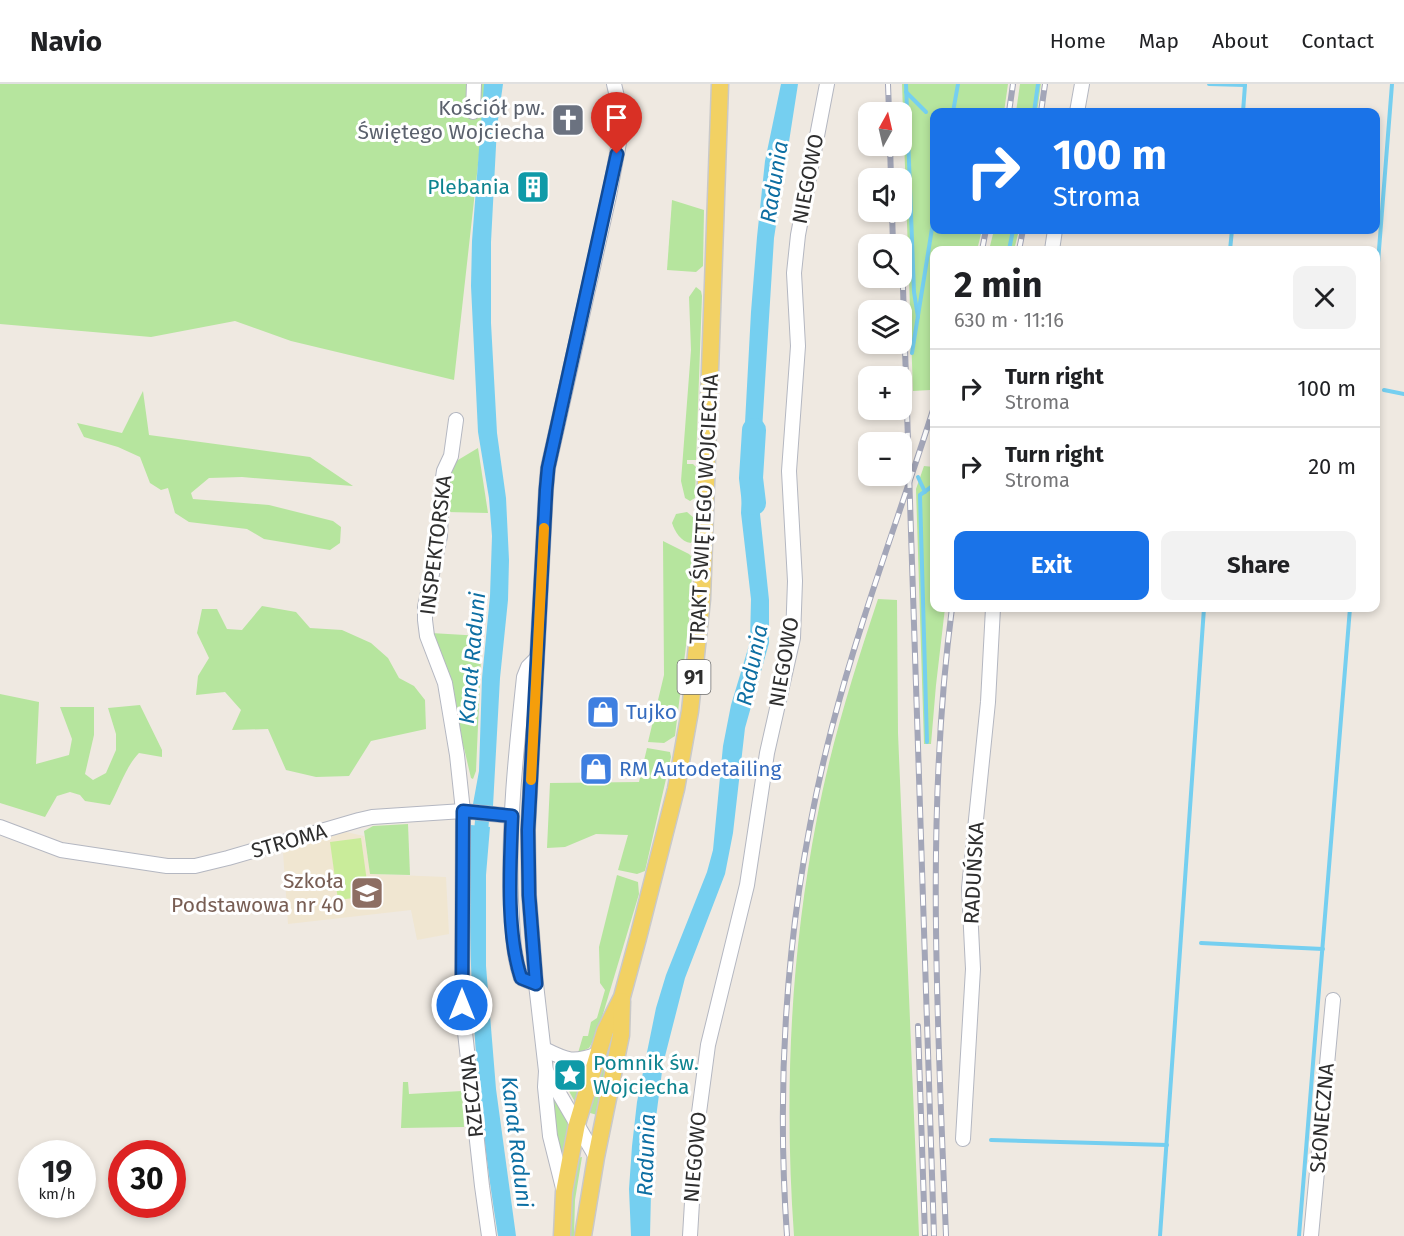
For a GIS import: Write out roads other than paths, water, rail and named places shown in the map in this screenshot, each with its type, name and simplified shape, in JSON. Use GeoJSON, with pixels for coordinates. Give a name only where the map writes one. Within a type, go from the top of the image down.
{"type":"FeatureCollection","features":[{"type":"Feature","properties":{"kind":"main road","name":"TRAKT ŚWIĘTEGO WOJCIECHA"},"geometry":{"type":"LineString","coordinates":[[562,1236],[564,1192],[578,1124],[605,1031],[622,997],[676,789],[690,711],[698,647],[708,442],[720,84]]}},
{"type":"Feature","properties":{"kind":"main road","name":"TRAKT ŚWIĘTEGO WOJCIECHA"},"geometry":{"type":"LineString","coordinates":[[583,1236],[596,1157],[621,1035],[622,997]]}},
{"type":"Feature","properties":{"kind":"street"},"geometry":{"type":"LineString","coordinates":[[473,112],[474,84]]}},
{"type":"Feature","properties":{"kind":"street","name":"TRAKT ŚWIĘTEGO WOJCIECHA"},"geometry":{"type":"LineString","coordinates":[[564,1192],[550,1136],[545,1087],[546,1071],[529,895],[528,830],[548,468],[609,196],[621,132],[621,114],[614,84]]}},
{"type":"Feature","properties":{"kind":"street","name":"NIEGOWO"},"geometry":{"type":"LineString","coordinates":[[690,1236],[696,1135],[708,1045],[747,885],[767,753],[793,638],[795,581],[789,471],[798,346],[794,273],[798,235],[827,84]]}},
{"type":"Feature","properties":{"kind":"street"},"geometry":{"type":"LineString","coordinates":[[1078,108],[1082,84]]}},
{"type":"Feature","properties":{"kind":"street","name":"INSPEKTORSKA"},"geometry":{"type":"LineString","coordinates":[[456,420],[451,456],[444,471],[440,536],[425,608],[425,620],[427,636],[445,683],[466,812]]}},
{"type":"Feature","properties":{"kind":"street","name":"RADUŃSKA"},"geometry":{"type":"LineString","coordinates":[[963,1139],[973,969],[969,888],[988,702],[993,612]]}},
{"type":"Feature","properties":{"kind":"street"},"geometry":{"type":"LineString","coordinates":[[536,984],[521,978],[514,957],[510,876],[512,816],[524,677],[537,658]]}},
{"type":"Feature","properties":{"kind":"street","name":"STROMA"},"geometry":{"type":"LineString","coordinates":[[0,827],[61,850],[167,866],[195,866],[359,820],[466,812],[512,816]]}},
{"type":"Feature","properties":{"kind":"street","name":"RZECZNA"},"geometry":{"type":"LineString","coordinates":[[466,812],[462,1005],[489,1236]]}},
{"type":"Feature","properties":{"kind":"street","name":"SŁONECZNA"},"geometry":{"type":"LineString","coordinates":[[1311,1236],[1333,1000]]}},
{"type":"Feature","properties":{"kind":"street"},"geometry":{"type":"LineString","coordinates":[[544,1049],[566,1059],[579,1060],[598,1054]]}},
{"type":"Feature","properties":{"kind":"street","name":"TRAKT ŚWIĘTEGO WOJCIECHA"},"geometry":{"type":"LineString","coordinates":[[546,1071],[596,1157]]}},
{"type":"Feature","properties":{"kind":"water"},"geometry":{"type":"Polygon","coordinates":[[[484,84],[503,84],[497,127],[491,242],[491,323],[497,433],[506,498],[509,560],[493,806],[473,804],[479,771],[482,678],[490,596],[492,536],[489,498],[478,432],[471,286],[472,241],[484,84]]]}},
{"type":"Feature","properties":{"kind":"water"},"geometry":{"type":"Polygon","coordinates":[[[781,84],[798,84],[774,238],[760,462],[743,460],[751,312],[765,161],[781,84]]]}},
{"type":"Feature","properties":{"kind":"water"},"geometry":{"type":"Polygon","coordinates":[[[743,470],[760,472],[760,514],[769,600],[769,643],[745,728],[733,833],[725,874],[685,978],[663,1064],[649,1171],[650,1236],[631,1236],[629,1189],[632,1146],[645,1062],[656,1008],[666,975],[707,872],[713,850],[723,746],[731,705],[750,642],[751,599],[741,513],[743,470]]]}},
{"type":"Feature","properties":{"kind":"water"},"geometry":{"type":"Polygon","coordinates":[[[471,825],[490,827],[486,875],[486,966],[496,1089],[516,1236],[498,1236],[478,1083],[470,928],[471,825]]]}},
{"type":"Feature","properties":{"kind":"waterway"},"geometry":{"type":"LineString","coordinates":[[906,84],[914,292],[918,317]]}},
{"type":"Feature","properties":{"kind":"waterway"},"geometry":{"type":"LineString","coordinates":[[954,108],[958,84]]}},
{"type":"Feature","properties":{"kind":"waterway"},"geometry":{"type":"LineString","coordinates":[[1035,108],[1038,84]]}},
{"type":"Feature","properties":{"kind":"waterway"},"geometry":{"type":"LineString","coordinates":[[1209,84],[1245,85]]}},
{"type":"Feature","properties":{"kind":"waterway"},"geometry":{"type":"LineString","coordinates":[[1379,246],[1392,84]]}},
{"type":"Feature","properties":{"kind":"waterway"},"geometry":{"type":"LineString","coordinates":[[1243,108],[1245,85]]}},
{"type":"Feature","properties":{"kind":"waterway"},"geometry":{"type":"LineString","coordinates":[[906,92],[926,112]]}},
{"type":"Feature","properties":{"kind":"waterway"},"geometry":{"type":"LineString","coordinates":[[912,353],[931,234]]}},
{"type":"Feature","properties":{"kind":"waterway"},"geometry":{"type":"LineString","coordinates":[[1010,246],[1012,234]]}},
{"type":"Feature","properties":{"kind":"waterway"},"geometry":{"type":"LineString","coordinates":[[1230,246],[1232,234]]}},
{"type":"Feature","properties":{"kind":"waterway"},"geometry":{"type":"LineString","coordinates":[[1384,390],[1404,394]]}},
{"type":"Feature","properties":{"kind":"waterway","name":"Radunia"},"geometry":{"type":"LineString","coordinates":[[754,430],[751,478],[754,503]]}},
{"type":"Feature","properties":{"kind":"waterway"},"geometry":{"type":"LineString","coordinates":[[918,477],[925,492]]}},
{"type":"Feature","properties":{"kind":"waterway"},"geometry":{"type":"LineString","coordinates":[[927,742],[920,495],[930,488]]}},
{"type":"Feature","properties":{"kind":"waterway"},"geometry":{"type":"LineString","coordinates":[[1160,1236],[1204,612]]}},
{"type":"Feature","properties":{"kind":"waterway"},"geometry":{"type":"LineString","coordinates":[[1299,1236],[1350,612]]}},
{"type":"Feature","properties":{"kind":"waterway","name":"Kanał Raduni"},"geometry":{"type":"LineString","coordinates":[[480,843],[485,787]]}},
{"type":"Feature","properties":{"kind":"waterway"},"geometry":{"type":"LineString","coordinates":[[1201,943],[1323,949]]}},
{"type":"Feature","properties":{"kind":"waterway"},"geometry":{"type":"LineString","coordinates":[[991,1140],[1167,1145]]}},
{"type":"Feature","properties":{"kind":"railway"},"geometry":{"type":"LineString","coordinates":[[888,84],[889,102]]}},
{"type":"Feature","properties":{"kind":"railway"},"geometry":{"type":"LineString","coordinates":[[1010,108],[1013,84]]}},
{"type":"Feature","properties":{"kind":"railway"},"geometry":{"type":"LineString","coordinates":[[1042,108],[1045,84]]}},
{"type":"Feature","properties":{"kind":"railway"},"geometry":{"type":"LineString","coordinates":[[890,156],[891,168]]}},
{"type":"Feature","properties":{"kind":"railway"},"geometry":{"type":"LineString","coordinates":[[892,222],[893,234]]}},
{"type":"Feature","properties":{"kind":"railway"},"geometry":{"type":"LineString","coordinates":[[983,246],[985,234]]}},
{"type":"Feature","properties":{"kind":"railway"},"geometry":{"type":"LineString","coordinates":[[1020,246],[1022,234]]}},
{"type":"Feature","properties":{"kind":"railway"},"geometry":{"type":"LineString","coordinates":[[903,288],[934,1236]]}},
{"type":"Feature","properties":{"kind":"railway"},"geometry":{"type":"LineString","coordinates":[[787,1236],[783,1108],[785,1044],[789,980],[805,853],[817,790],[843,687],[930,419]]}},
{"type":"Feature","properties":{"kind":"railway"},"geometry":{"type":"LineString","coordinates":[[946,1236],[937,1000],[936,843],[944,686],[952,612]]}},
{"type":"Feature","properties":{"kind":"railway"},"geometry":{"type":"LineString","coordinates":[[918,1026],[925,1236]]}},
{"type":"Feature","properties":{"kind":"place","name":"Kościół pw. Świętego Wojciecha"},"geometry":{"type":"Point","coordinates":[568,120]}},
{"type":"Feature","properties":{"kind":"place","name":"Plebania"},"geometry":{"type":"Point","coordinates":[533,187]}},
{"type":"Feature","properties":{"kind":"place","name":"Tujko"},"geometry":{"type":"Point","coordinates":[603,712]}},
{"type":"Feature","properties":{"kind":"place","name":"RM Autodetailing"},"geometry":{"type":"Point","coordinates":[596,769]}},
{"type":"Feature","properties":{"kind":"place","name":"Szkoła Podstawowa nr 40"},"geometry":{"type":"Point","coordinates":[367,893]}},
{"type":"Feature","properties":{"kind":"place","name":"Pomnik św. Wojciecha"},"geometry":{"type":"Point","coordinates":[570,1075]}}]}
